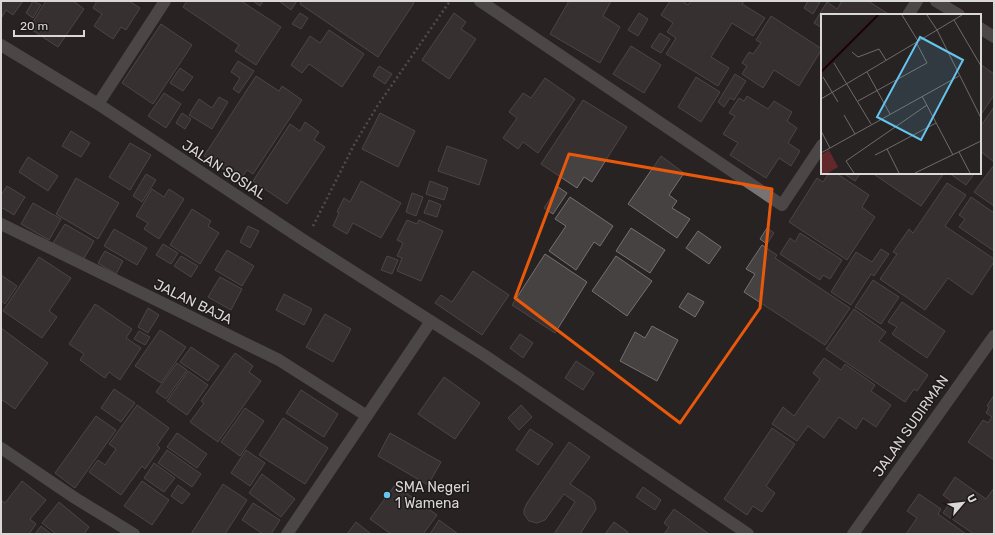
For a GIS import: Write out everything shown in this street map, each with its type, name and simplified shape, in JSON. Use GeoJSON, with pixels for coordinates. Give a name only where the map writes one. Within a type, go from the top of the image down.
{"type":"FeatureCollection","features":[{"type":"Feature","properties":{"kind":"street"},"geometry":{"type":"LineString","coordinates":[[98,104],[165,1]]}},
{"type":"Feature","properties":{"kind":"street"},"geometry":{"type":"LineString","coordinates":[[480,1],[782,204],[821,146]]}},
{"type":"Feature","properties":{"kind":"street"},"geometry":{"type":"LineString","coordinates":[[909,14],[917,1]]}},
{"type":"Feature","properties":{"kind":"street"},"geometry":{"type":"LineString","coordinates":[[940,2],[958,14]]}},
{"type":"Feature","properties":{"kind":"street"},"geometry":{"type":"LineString","coordinates":[[981,29],[994,37]]}},
{"type":"Feature","properties":{"kind":"street","name":"JALAN SOSIAL"},"geometry":{"type":"LineString","coordinates":[[1,44],[98,104],[305,241],[484,355],[748,534]]}},
{"type":"Feature","properties":{"kind":"street","name":"JALAN BAJA"},"geometry":{"type":"LineString","coordinates":[[1,224],[279,360],[367,416]]}},
{"type":"Feature","properties":{"kind":"street"},"geometry":{"type":"LineString","coordinates":[[287,534],[431,321]]}},
{"type":"Feature","properties":{"kind":"street","name":"JALAN SUDIRMAN"},"geometry":{"type":"LineString","coordinates":[[853,534],[994,336]]}},
{"type":"Feature","properties":{"kind":"street"},"geometry":{"type":"LineString","coordinates":[[1,448],[75,498],[134,534]]}},
{"type":"Feature","properties":{"kind":"path"},"geometry":{"type":"LineString","coordinates":[[305,241],[355,143],[378,105],[450,1]]}},
{"type":"Feature","properties":{"kind":"highlighted area"},"geometry":{"type":"Polygon","coordinates":[[[569,154],[772,189],[760,308],[680,423],[515,298],[569,154]]]}},
{"type":"Feature","properties":{"kind":"building"},"geometry":{"type":"Polygon","coordinates":[[[1,1],[23,1],[13,15],[6,10],[2,17],[1,1]]]}},
{"type":"Feature","properties":{"kind":"building"},"geometry":{"type":"Polygon","coordinates":[[[33,1],[41,5],[33,18],[26,13],[33,1]]]}},
{"type":"Feature","properties":{"kind":"building"},"geometry":{"type":"Polygon","coordinates":[[[46,1],[73,1],[84,9],[58,47],[29,28],[46,1]]]}},
{"type":"Feature","properties":{"kind":"building"},"geometry":{"type":"Polygon","coordinates":[[[97,1],[129,1],[140,8],[126,30],[121,27],[113,39],[94,26],[102,14],[93,8],[97,1]]]}},
{"type":"Feature","properties":{"kind":"building"},"geometry":{"type":"Polygon","coordinates":[[[187,1],[241,1],[281,27],[256,65],[235,51],[239,45],[183,7],[187,1]]]}},
{"type":"Feature","properties":{"kind":"building"},"geometry":{"type":"Polygon","coordinates":[[[253,1],[263,1],[260,6],[253,1]]]}},
{"type":"Feature","properties":{"kind":"building"},"geometry":{"type":"Polygon","coordinates":[[[279,1],[297,1],[291,10],[279,1]]]}},
{"type":"Feature","properties":{"kind":"building"},"geometry":{"type":"Polygon","coordinates":[[[302,1],[411,1],[414,3],[378,57],[300,4],[302,1]]]}},
{"type":"Feature","properties":{"kind":"building"},"geometry":{"type":"Polygon","coordinates":[[[569,1],[611,1],[603,16],[620,27],[600,63],[550,34],[569,1]]]}},
{"type":"Feature","properties":{"kind":"building"},"geometry":{"type":"Polygon","coordinates":[[[670,1],[682,1],[688,5],[691,1],[744,1],[742,4],[765,18],[753,36],[732,23],[711,57],[729,68],[718,86],[666,54],[676,38],[667,32],[673,23],[661,15],[670,1]]]}},
{"type":"Feature","properties":{"kind":"building"},"geometry":{"type":"Polygon","coordinates":[[[808,1],[820,2],[813,14],[804,8],[808,1]]]}},
{"type":"Feature","properties":{"kind":"building"},"geometry":{"type":"Polygon","coordinates":[[[842,1],[868,1],[888,14],[821,14],[821,27],[814,23],[827,2],[837,9],[842,1]]]}},
{"type":"Feature","properties":{"kind":"building"},"geometry":{"type":"Polygon","coordinates":[[[300,13],[308,18],[301,29],[292,24],[300,13]]]}},
{"type":"Feature","properties":{"kind":"building"},"geometry":{"type":"Polygon","coordinates":[[[454,13],[466,22],[461,29],[476,39],[449,79],[422,60],[454,13]]]}},
{"type":"Feature","properties":{"kind":"building"},"geometry":{"type":"Polygon","coordinates":[[[639,13],[648,19],[638,36],[628,30],[639,13]]]}},
{"type":"Feature","properties":{"kind":"building"},"geometry":{"type":"Polygon","coordinates":[[[771,16],[821,48],[821,51],[799,86],[774,70],[763,88],[742,74],[747,66],[742,63],[749,52],[753,54],[761,43],[756,40],[771,16]]]}},
{"type":"Feature","properties":{"kind":"building"},"geometry":{"type":"Polygon","coordinates":[[[161,24],[192,45],[153,104],[122,83],[161,24]]]}},
{"type":"Feature","properties":{"kind":"building"},"geometry":{"type":"Polygon","coordinates":[[[329,30],[364,54],[342,87],[309,64],[302,73],[291,65],[310,36],[320,43],[329,30]]]}},
{"type":"Feature","properties":{"kind":"building"},"geometry":{"type":"Polygon","coordinates":[[[660,33],[670,39],[661,53],[651,47],[660,33]]]}},
{"type":"Feature","properties":{"kind":"building"},"geometry":{"type":"Polygon","coordinates":[[[631,46],[661,65],[644,93],[613,74],[631,46]]]}},
{"type":"Feature","properties":{"kind":"building"},"geometry":{"type":"Polygon","coordinates":[[[238,61],[254,71],[239,93],[233,89],[240,78],[231,72],[238,61]]]}},
{"type":"Feature","properties":{"kind":"building"},"geometry":{"type":"Polygon","coordinates":[[[981,65],[994,74],[994,95],[981,114],[981,65]]]}},
{"type":"Feature","properties":{"kind":"building"},"geometry":{"type":"Polygon","coordinates":[[[379,66],[392,74],[385,84],[373,76],[379,66]]]}},
{"type":"Feature","properties":{"kind":"building"},"geometry":{"type":"Polygon","coordinates":[[[180,68],[193,77],[183,91],[170,83],[180,68]]]}},
{"type":"Feature","properties":{"kind":"building"},"geometry":{"type":"Polygon","coordinates":[[[735,74],[746,81],[734,100],[730,98],[724,107],[718,102],[735,74]]]}},
{"type":"Feature","properties":{"kind":"building"},"geometry":{"type":"Polygon","coordinates":[[[256,76],[279,91],[282,86],[302,100],[253,174],[247,170],[240,180],[204,156],[256,76]]]}},
{"type":"Feature","properties":{"kind":"building"},"geometry":{"type":"Polygon","coordinates":[[[696,77],[720,92],[701,122],[678,107],[696,77]]]}},
{"type":"Feature","properties":{"kind":"building"},"geometry":{"type":"Polygon","coordinates":[[[545,78],[575,99],[538,153],[523,142],[518,149],[503,138],[517,118],[509,112],[523,93],[531,98],[545,78]]]}},
{"type":"Feature","properties":{"kind":"building"},"geometry":{"type":"Polygon","coordinates":[[[164,93],[181,104],[166,128],[148,116],[164,93]]]}},
{"type":"Feature","properties":{"kind":"building"},"geometry":{"type":"Polygon","coordinates":[[[747,96],[768,109],[774,101],[792,112],[787,121],[797,128],[788,143],[800,151],[791,166],[779,158],[766,178],[730,155],[738,143],[723,134],[735,116],[729,113],[739,98],[744,101],[747,96]]]}},
{"type":"Feature","properties":{"kind":"building"},"geometry":{"type":"Polygon","coordinates":[[[219,97],[228,102],[212,129],[189,115],[199,99],[212,108],[219,97]]]}},
{"type":"Feature","properties":{"kind":"building"},"geometry":{"type":"Polygon","coordinates":[[[583,100],[627,127],[592,182],[584,177],[577,188],[541,164],[583,100]]]}},
{"type":"Feature","properties":{"kind":"building"},"geometry":{"type":"Polygon","coordinates":[[[994,107],[994,162],[981,152],[981,126],[994,107]]]}},
{"type":"Feature","properties":{"kind":"building"},"geometry":{"type":"Polygon","coordinates":[[[182,113],[191,119],[185,129],[176,123],[182,113]]]}},
{"type":"Feature","properties":{"kind":"building"},"geometry":{"type":"Polygon","coordinates":[[[380,113],[415,131],[398,167],[362,149],[380,113]]]}},
{"type":"Feature","properties":{"kind":"building"},"geometry":{"type":"Polygon","coordinates":[[[305,122],[319,132],[314,140],[325,147],[287,204],[253,181],[290,124],[300,131],[305,122]]]}},
{"type":"Feature","properties":{"kind":"building"},"geometry":{"type":"Polygon","coordinates":[[[71,131],[90,143],[81,157],[62,146],[71,131]]]}},
{"type":"Feature","properties":{"kind":"building"},"geometry":{"type":"Polygon","coordinates":[[[130,143],[151,155],[130,190],[109,177],[130,143]]]}},
{"type":"Feature","properties":{"kind":"building"},"geometry":{"type":"Polygon","coordinates":[[[447,146],[487,160],[479,185],[438,171],[447,146]]]}},
{"type":"Feature","properties":{"kind":"building"},"geometry":{"type":"Polygon","coordinates":[[[661,156],[684,173],[669,195],[677,201],[672,208],[690,219],[677,238],[628,204],[661,156]]]}},
{"type":"Feature","properties":{"kind":"building"},"geometry":{"type":"Polygon","coordinates":[[[28,157],[58,176],[48,191],[19,172],[28,157]]]}},
{"type":"Feature","properties":{"kind":"building"},"geometry":{"type":"Polygon","coordinates":[[[994,165],[994,206],[974,192],[994,165]]]}},
{"type":"Feature","properties":{"kind":"building"},"geometry":{"type":"Polygon","coordinates":[[[146,174],[156,180],[142,202],[133,196],[146,174]]]}},
{"type":"Feature","properties":{"kind":"building"},"geometry":{"type":"Polygon","coordinates":[[[828,174],[838,174],[869,195],[862,207],[875,217],[847,260],[789,222],[817,178],[823,182],[828,174]]]}},
{"type":"Feature","properties":{"kind":"building"},"geometry":{"type":"Polygon","coordinates":[[[844,174],[860,174],[855,181],[844,174]]]}},
{"type":"Feature","properties":{"kind":"building"},"geometry":{"type":"Polygon","coordinates":[[[873,174],[943,174],[921,206],[873,174]]]}},
{"type":"Feature","properties":{"kind":"building"},"geometry":{"type":"Polygon","coordinates":[[[950,174],[974,174],[966,185],[950,174]]]}},
{"type":"Feature","properties":{"kind":"building"},"geometry":{"type":"Polygon","coordinates":[[[76,178],[119,203],[98,239],[56,214],[76,178]]]}},
{"type":"Feature","properties":{"kind":"building"},"geometry":{"type":"Polygon","coordinates":[[[361,181],[401,203],[381,238],[353,223],[347,234],[333,226],[339,213],[337,212],[344,198],[350,202],[361,181]]]}},
{"type":"Feature","properties":{"kind":"building"},"geometry":{"type":"Polygon","coordinates":[[[430,181],[448,188],[444,200],[426,194],[430,181]]]}},
{"type":"Feature","properties":{"kind":"building"},"geometry":{"type":"Polygon","coordinates":[[[947,183],[966,195],[945,226],[994,259],[994,262],[972,295],[948,278],[925,310],[880,279],[897,254],[893,252],[909,229],[913,233],[947,183]]]}},
{"type":"Feature","properties":{"kind":"building"},"geometry":{"type":"Polygon","coordinates":[[[7,186],[25,197],[14,215],[1,207],[1,195],[7,186]]]}},
{"type":"Feature","properties":{"kind":"building"},"geometry":{"type":"Polygon","coordinates":[[[558,187],[567,193],[553,214],[544,208],[558,187]]]}},
{"type":"Feature","properties":{"kind":"building"},"geometry":{"type":"Polygon","coordinates":[[[152,189],[164,197],[169,189],[184,199],[159,239],[144,229],[148,223],[136,216],[152,189]]]}},
{"type":"Feature","properties":{"kind":"building"},"geometry":{"type":"Polygon","coordinates":[[[412,193],[423,197],[416,216],[406,212],[412,193]]]}},
{"type":"Feature","properties":{"kind":"building"},"geometry":{"type":"Polygon","coordinates":[[[570,197],[613,226],[600,246],[594,242],[576,270],[549,251],[566,226],[555,219],[570,197]]]}},
{"type":"Feature","properties":{"kind":"building"},"geometry":{"type":"Polygon","coordinates":[[[971,197],[994,213],[994,251],[959,227],[965,219],[959,215],[971,197]]]}},
{"type":"Feature","properties":{"kind":"building"},"geometry":{"type":"Polygon","coordinates":[[[429,200],[441,205],[437,217],[424,213],[429,200]]]}},
{"type":"Feature","properties":{"kind":"building"},"geometry":{"type":"Polygon","coordinates":[[[33,203],[61,219],[49,240],[21,224],[33,203]]]}},
{"type":"Feature","properties":{"kind":"building"},"geometry":{"type":"Polygon","coordinates":[[[192,209],[211,221],[208,226],[219,233],[200,264],[170,245],[192,209]]]}},
{"type":"Feature","properties":{"kind":"building"},"geometry":{"type":"Polygon","coordinates":[[[407,220],[417,224],[419,220],[443,231],[421,281],[397,271],[402,258],[397,256],[403,243],[397,240],[407,220]]]}},
{"type":"Feature","properties":{"kind":"building"},"geometry":{"type":"Polygon","coordinates":[[[65,224],[94,241],[83,260],[53,243],[65,224]]]}},
{"type":"Feature","properties":{"kind":"building"},"geometry":{"type":"Polygon","coordinates":[[[248,226],[259,231],[250,248],[240,242],[248,226]]]}},
{"type":"Feature","properties":{"kind":"building"},"geometry":{"type":"Polygon","coordinates":[[[631,228],[665,250],[650,273],[616,251],[631,228]]]}},
{"type":"Feature","properties":{"kind":"building"},"geometry":{"type":"Polygon","coordinates":[[[767,228],[774,233],[767,244],[760,239],[767,228]]]}},
{"type":"Feature","properties":{"kind":"building"},"geometry":{"type":"Polygon","coordinates":[[[114,229],[147,248],[137,265],[104,246],[114,229]]]}},
{"type":"Feature","properties":{"kind":"building"},"geometry":{"type":"Polygon","coordinates":[[[698,231],[721,247],[709,264],[686,248],[698,231]]]}},
{"type":"Feature","properties":{"kind":"building"},"geometry":{"type":"Polygon","coordinates":[[[800,233],[842,260],[830,279],[823,275],[820,280],[780,254],[790,238],[795,242],[800,233]]]}},
{"type":"Feature","properties":{"kind":"building"},"geometry":{"type":"Polygon","coordinates":[[[163,244],[178,253],[171,264],[156,255],[163,244]]]}},
{"type":"Feature","properties":{"kind":"building"},"geometry":{"type":"Polygon","coordinates":[[[762,245],[777,255],[775,258],[850,308],[825,345],[744,292],[755,274],[746,269],[762,245]]]}},
{"type":"Feature","properties":{"kind":"building"},"geometry":{"type":"Polygon","coordinates":[[[881,249],[889,254],[874,276],[871,274],[851,305],[831,292],[856,252],[872,262],[881,249]]]}},
{"type":"Feature","properties":{"kind":"building"},"geometry":{"type":"Polygon","coordinates":[[[227,250],[254,266],[242,286],[215,270],[227,250]]]}},
{"type":"Feature","properties":{"kind":"building"},"geometry":{"type":"Polygon","coordinates":[[[105,251],[123,261],[116,274],[98,263],[105,251]]]}},
{"type":"Feature","properties":{"kind":"building"},"geometry":{"type":"Polygon","coordinates":[[[545,254],[587,282],[555,333],[512,305],[545,254]]]}},
{"type":"Feature","properties":{"kind":"building"},"geometry":{"type":"Polygon","coordinates":[[[181,256],[198,266],[191,277],[174,266],[181,256]]]}},
{"type":"Feature","properties":{"kind":"building"},"geometry":{"type":"Polygon","coordinates":[[[387,256],[398,260],[392,274],[381,270],[387,256]]]}},
{"type":"Feature","properties":{"kind":"building"},"geometry":{"type":"Polygon","coordinates":[[[616,256],[652,281],[627,316],[592,291],[616,256]]]}},
{"type":"Feature","properties":{"kind":"building"},"geometry":{"type":"Polygon","coordinates":[[[39,257],[71,278],[49,311],[57,317],[42,338],[3,311],[39,257]]]}},
{"type":"Feature","properties":{"kind":"building"},"geometry":{"type":"Polygon","coordinates":[[[473,271],[509,295],[482,335],[435,303],[441,295],[452,302],[473,271]]]}},
{"type":"Feature","properties":{"kind":"building"},"geometry":{"type":"Polygon","coordinates":[[[1,275],[17,286],[5,304],[1,301],[1,275]]]}},
{"type":"Feature","properties":{"kind":"building"},"geometry":{"type":"Polygon","coordinates":[[[220,277],[242,289],[231,310],[208,297],[220,277]]]}},
{"type":"Feature","properties":{"kind":"building"},"geometry":{"type":"Polygon","coordinates":[[[873,280],[899,297],[881,324],[855,307],[873,280]]]}},
{"type":"Feature","properties":{"kind":"building"},"geometry":{"type":"Polygon","coordinates":[[[688,293],[704,302],[695,317],[679,307],[688,293]]]}},
{"type":"Feature","properties":{"kind":"building"},"geometry":{"type":"Polygon","coordinates":[[[284,294],[312,309],[304,325],[276,310],[284,294]]]}},
{"type":"Feature","properties":{"kind":"building"},"geometry":{"type":"Polygon","coordinates":[[[902,302],[945,331],[927,358],[892,334],[897,327],[888,322],[902,302]]]}},
{"type":"Feature","properties":{"kind":"building"},"geometry":{"type":"Polygon","coordinates":[[[95,304],[132,329],[126,338],[141,348],[120,380],[109,372],[105,378],[80,360],[84,354],[69,344],[95,304]]]}},
{"type":"Feature","properties":{"kind":"building"},"geometry":{"type":"Polygon","coordinates":[[[148,308],[159,315],[148,333],[138,327],[148,308]]]}},
{"type":"Feature","properties":{"kind":"building"},"geometry":{"type":"Polygon","coordinates":[[[854,309],[886,332],[879,341],[928,375],[917,391],[914,389],[905,402],[826,349],[854,309]]]}},
{"type":"Feature","properties":{"kind":"building"},"geometry":{"type":"Polygon","coordinates":[[[325,314],[351,329],[333,362],[306,347],[325,314]]]}},
{"type":"Feature","properties":{"kind":"building"},"geometry":{"type":"Polygon","coordinates":[[[652,326],[678,340],[657,381],[620,361],[635,332],[645,338],[652,326]]]}},
{"type":"Feature","properties":{"kind":"building"},"geometry":{"type":"Polygon","coordinates":[[[1,328],[48,363],[15,409],[1,399],[1,328]]]}},
{"type":"Feature","properties":{"kind":"building"},"geometry":{"type":"Polygon","coordinates":[[[160,330],[186,347],[161,383],[135,366],[160,330]]]}},
{"type":"Feature","properties":{"kind":"building"},"geometry":{"type":"Polygon","coordinates":[[[139,331],[150,337],[145,345],[134,339],[139,331]]]}},
{"type":"Feature","properties":{"kind":"building"},"geometry":{"type":"Polygon","coordinates":[[[520,334],[533,343],[523,358],[510,348],[520,334]]]}},
{"type":"Feature","properties":{"kind":"building"},"geometry":{"type":"Polygon","coordinates":[[[191,347],[219,366],[208,381],[180,362],[191,347]]]}},
{"type":"Feature","properties":{"kind":"building"},"geometry":{"type":"Polygon","coordinates":[[[235,353],[253,366],[249,372],[261,381],[218,442],[190,422],[204,403],[201,401],[235,353]]]}},
{"type":"Feature","properties":{"kind":"building"},"geometry":{"type":"Polygon","coordinates":[[[824,358],[841,370],[845,364],[875,385],[871,391],[891,405],[876,427],[863,418],[856,429],[839,417],[824,438],[808,426],[797,441],[772,424],[783,407],[794,416],[820,379],[813,373],[824,358]]]}},
{"type":"Feature","properties":{"kind":"building"},"geometry":{"type":"Polygon","coordinates":[[[576,361],[594,373],[583,390],[565,378],[576,361]]]}},
{"type":"Feature","properties":{"kind":"building"},"geometry":{"type":"Polygon","coordinates":[[[177,363],[187,370],[166,399],[156,392],[177,363]]]}},
{"type":"Feature","properties":{"kind":"building"},"geometry":{"type":"Polygon","coordinates":[[[188,371],[208,385],[187,415],[167,401],[188,371]]]}},
{"type":"Feature","properties":{"kind":"building"},"geometry":{"type":"Polygon","coordinates":[[[444,377],[480,403],[455,439],[418,414],[444,377]]]}},
{"type":"Feature","properties":{"kind":"building"},"geometry":{"type":"Polygon","coordinates":[[[114,389],[135,403],[121,422],[101,408],[114,389]]]}},
{"type":"Feature","properties":{"kind":"building"},"geometry":{"type":"Polygon","coordinates":[[[301,390],[338,414],[324,437],[286,413],[301,390]]]}},
{"type":"Feature","properties":{"kind":"building"},"geometry":{"type":"Polygon","coordinates":[[[994,395],[994,460],[968,442],[983,420],[988,423],[992,417],[986,413],[989,407],[987,406],[994,395]]]}},
{"type":"Feature","properties":{"kind":"building"},"geometry":{"type":"Polygon","coordinates":[[[137,405],[169,428],[157,445],[160,448],[145,469],[142,466],[121,495],[89,472],[98,460],[105,465],[116,449],[109,444],[137,405]]]}},
{"type":"Feature","properties":{"kind":"building"},"geometry":{"type":"Polygon","coordinates":[[[521,405],[532,417],[519,430],[508,418],[521,405]]]}},
{"type":"Feature","properties":{"kind":"building"},"geometry":{"type":"Polygon","coordinates":[[[245,408],[264,421],[240,456],[221,442],[245,408]]]}},
{"type":"Feature","properties":{"kind":"building"},"geometry":{"type":"Polygon","coordinates":[[[96,416],[116,430],[75,488],[55,473],[96,416]]]}},
{"type":"Feature","properties":{"kind":"building"},"geometry":{"type":"Polygon","coordinates":[[[283,418],[328,448],[305,484],[259,455],[283,418]]]}},
{"type":"Feature","properties":{"kind":"building"},"geometry":{"type":"Polygon","coordinates":[[[772,428],[795,444],[766,486],[775,493],[762,512],[753,506],[747,515],[724,499],[772,428]]]}},
{"type":"Feature","properties":{"kind":"building"},"geometry":{"type":"Polygon","coordinates":[[[530,429],[553,444],[538,465],[516,450],[530,429]]]}},
{"type":"Feature","properties":{"kind":"building"},"geometry":{"type":"Polygon","coordinates":[[[177,433],[207,454],[197,468],[167,447],[177,433]]]}},
{"type":"Feature","properties":{"kind":"building"},"geometry":{"type":"Polygon","coordinates":[[[390,433],[441,462],[428,485],[378,456],[390,433]]]}},
{"type":"Feature","properties":{"kind":"building"},"geometry":{"type":"Polygon","coordinates":[[[569,442],[590,457],[570,484],[591,498],[594,501],[596,509],[580,534],[554,534],[575,502],[564,494],[545,520],[537,523],[529,521],[524,514],[524,510],[527,503],[569,442]]]}},
{"type":"Feature","properties":{"kind":"building"},"geometry":{"type":"Polygon","coordinates":[[[167,450],[201,474],[192,487],[158,463],[167,450]]]}},
{"type":"Feature","properties":{"kind":"building"},"geometry":{"type":"Polygon","coordinates":[[[246,450],[265,463],[250,486],[231,473],[246,450]]]}},
{"type":"Feature","properties":{"kind":"building"},"geometry":{"type":"Polygon","coordinates":[[[154,463],[175,478],[164,492],[144,478],[154,463]]]}},
{"type":"Feature","properties":{"kind":"building"},"geometry":{"type":"Polygon","coordinates":[[[262,474],[295,499],[281,517],[249,493],[262,474]]]}},
{"type":"Feature","properties":{"kind":"building"},"geometry":{"type":"Polygon","coordinates":[[[955,477],[986,499],[994,488],[994,534],[974,534],[943,513],[951,501],[943,495],[955,477]]]}},
{"type":"Feature","properties":{"kind":"building"},"geometry":{"type":"Polygon","coordinates":[[[22,481],[46,500],[30,519],[36,524],[29,534],[1,534],[1,500],[5,503],[22,481]]]}},
{"type":"Feature","properties":{"kind":"building"},"geometry":{"type":"Polygon","coordinates":[[[142,481],[169,500],[152,525],[124,506],[142,481]]]}},
{"type":"Feature","properties":{"kind":"building"},"geometry":{"type":"Polygon","coordinates":[[[223,484],[247,500],[225,534],[191,534],[223,484]]]}},
{"type":"Feature","properties":{"kind":"building"},"geometry":{"type":"Polygon","coordinates":[[[178,485],[190,494],[182,504],[171,496],[178,485]]]}},
{"type":"Feature","properties":{"kind":"building"},"geometry":{"type":"Polygon","coordinates":[[[395,485],[437,515],[423,534],[391,534],[370,519],[395,485]]]}},
{"type":"Feature","properties":{"kind":"building"},"geometry":{"type":"Polygon","coordinates":[[[643,487],[661,500],[655,510],[636,497],[643,487]]]}},
{"type":"Feature","properties":{"kind":"building"},"geometry":{"type":"Polygon","coordinates":[[[919,494],[941,509],[938,514],[966,534],[906,534],[917,518],[907,511],[919,494]]]}},
{"type":"Feature","properties":{"kind":"building"},"geometry":{"type":"Polygon","coordinates":[[[59,502],[89,527],[84,534],[56,534],[42,523],[59,502]]]}},
{"type":"Feature","properties":{"kind":"building"},"geometry":{"type":"Polygon","coordinates":[[[253,503],[280,520],[271,534],[263,534],[242,520],[253,503]]]}},
{"type":"Feature","properties":{"kind":"building"},"geometry":{"type":"Polygon","coordinates":[[[674,509],[709,534],[664,534],[669,527],[664,523],[674,509]]]}},
{"type":"Feature","properties":{"kind":"building"},"geometry":{"type":"Polygon","coordinates":[[[439,520],[458,534],[430,534],[439,520]]]}},
{"type":"Feature","properties":{"kind":"building"},"geometry":{"type":"Polygon","coordinates":[[[356,522],[371,534],[347,534],[356,522]]]}},
{"type":"Feature","properties":{"kind":"building"},"geometry":{"type":"Polygon","coordinates":[[[614,522],[628,532],[627,534],[605,534],[614,522]]]}},
{"type":"Feature","properties":{"kind":"building"},"geometry":{"type":"Polygon","coordinates":[[[41,526],[51,534],[35,534],[41,526]]]}},
{"type":"Feature","properties":{"kind":"place","name":"SMA Negeri 1 Wamena"},"geometry":{"type":"Point","coordinates":[387,495]}}]}
